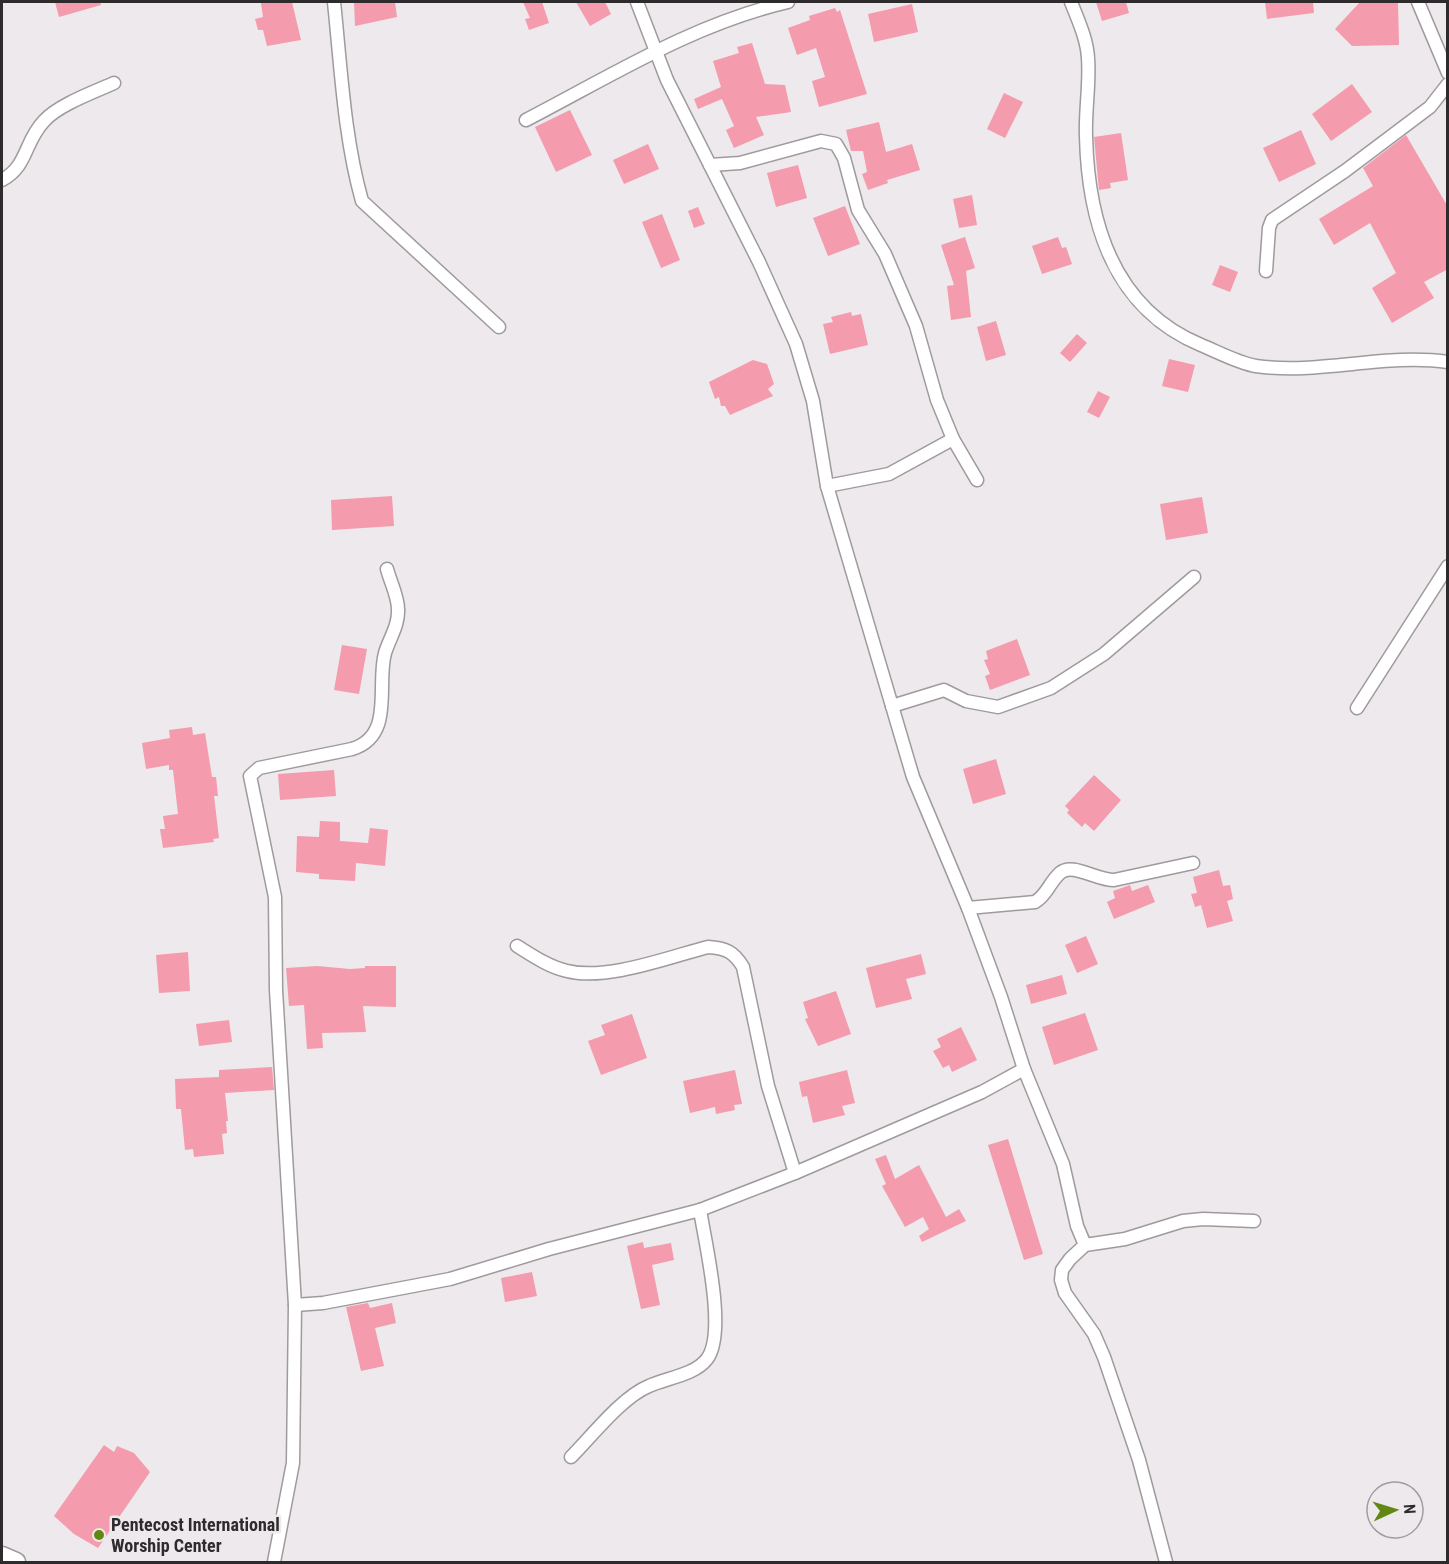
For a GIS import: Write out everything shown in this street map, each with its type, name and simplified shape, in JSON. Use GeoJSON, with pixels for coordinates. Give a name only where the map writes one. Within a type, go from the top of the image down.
{"type":"FeatureCollection","features":[{"type":"Feature","properties":{"kind":"street"},"geometry":{"type":"LineString","coordinates":[[333,2],[346,113],[356,179],[362,201],[499,327]]}},
{"type":"Feature","properties":{"kind":"street"},"geometry":{"type":"LineString","coordinates":[[637,2],[667,80],[759,262],[796,344],[813,401],[827,486],[913,777],[968,908],[1001,997],[1024,1069],[1063,1164],[1077,1226],[1085,1245]]}},
{"type":"Feature","properties":{"kind":"street"},"geometry":{"type":"LineString","coordinates":[[526,120],[656,49],[741,13],[788,2]]}},
{"type":"Feature","properties":{"kind":"street"},"geometry":{"type":"LineString","coordinates":[[1071,2],[1088,59],[1086,137],[1095,212],[1106,250],[1131,294],[1142,308],[1175,334],[1255,366],[1305,367],[1411,359],[1448,362]]}},
{"type":"Feature","properties":{"kind":"street"},"geometry":{"type":"LineString","coordinates":[[1418,2],[1448,73]]}},
{"type":"Feature","properties":{"kind":"street"},"geometry":{"type":"LineString","coordinates":[[2,180],[14,173],[23,162],[28,142],[45,119],[114,83]]}},
{"type":"Feature","properties":{"kind":"street"},"geometry":{"type":"LineString","coordinates":[[1266,271],[1269,228],[1272,220],[1345,171],[1430,107],[1448,84]]}},
{"type":"Feature","properties":{"kind":"street"},"geometry":{"type":"LineString","coordinates":[[710,165],[747,162],[821,141],[836,144],[844,158],[858,210],[885,254],[916,326],[937,400],[953,439],[977,480]]}},
{"type":"Feature","properties":{"kind":"street"},"geometry":{"type":"LineString","coordinates":[[827,486],[889,474],[953,439]]}},
{"type":"Feature","properties":{"kind":"street"},"geometry":{"type":"LineString","coordinates":[[1356,708],[1448,566]]}},
{"type":"Feature","properties":{"kind":"street"},"geometry":{"type":"LineString","coordinates":[[274,1563],[293,1463],[295,1305],[276,990],[275,897],[250,776],[259,768],[365,746],[371,740],[383,699],[385,652],[398,618],[398,606],[387,569]]}},
{"type":"Feature","properties":{"kind":"street"},"geometry":{"type":"LineString","coordinates":[[892,706],[944,690],[966,701],[998,707],[1052,688],[1104,654],[1194,577]]}},
{"type":"Feature","properties":{"kind":"street"},"geometry":{"type":"LineString","coordinates":[[968,908],[1035,902],[1044,896],[1060,872],[1068,868],[1101,880],[1114,880],[1193,863]]}},
{"type":"Feature","properties":{"kind":"street"},"geometry":{"type":"LineString","coordinates":[[517,946],[549,965],[568,972],[588,973],[622,969],[708,947],[722,948],[737,957],[743,967],[768,1086],[795,1173]]}},
{"type":"Feature","properties":{"kind":"street"},"geometry":{"type":"LineString","coordinates":[[295,1305],[323,1303],[450,1279],[549,1249],[700,1210],[795,1173],[982,1092],[1024,1069]]}},
{"type":"Feature","properties":{"kind":"street"},"geometry":{"type":"LineString","coordinates":[[571,1457],[632,1396],[646,1387],[700,1366],[707,1359],[712,1349],[715,1306],[700,1210]]}},
{"type":"Feature","properties":{"kind":"street"},"geometry":{"type":"LineString","coordinates":[[1166,1563],[1139,1460],[1104,1357],[1095,1334],[1065,1293],[1061,1280],[1062,1270],[1070,1258],[1085,1245],[1125,1239],[1184,1221],[1203,1219],[1254,1221]]}},
{"type":"Feature","properties":{"kind":"street"},"geometry":{"type":"LineString","coordinates":[[2,1556],[16,1563]]}},
{"type":"Feature","properties":{"kind":"building"},"geometry":{"type":"Polygon","coordinates":[[[55,2],[100,2],[101,5],[59,17],[55,2]]]}},
{"type":"Feature","properties":{"kind":"building"},"geometry":{"type":"Polygon","coordinates":[[[292,2],[301,40],[267,46],[263,30],[258,30],[255,19],[263,17],[261,3],[292,2]]]}},
{"type":"Feature","properties":{"kind":"building"},"geometry":{"type":"Polygon","coordinates":[[[354,2],[395,2],[397,17],[355,26],[354,2]]]}},
{"type":"Feature","properties":{"kind":"building"},"geometry":{"type":"Polygon","coordinates":[[[523,2],[542,2],[549,23],[529,30],[525,19],[530,18],[523,2]]]}},
{"type":"Feature","properties":{"kind":"building"},"geometry":{"type":"Polygon","coordinates":[[[576,2],[605,2],[611,14],[590,26],[576,2]]]}},
{"type":"Feature","properties":{"kind":"building"},"geometry":{"type":"Polygon","coordinates":[[[1096,2],[1126,2],[1129,13],[1102,21],[1096,2]]]}},
{"type":"Feature","properties":{"kind":"building"},"geometry":{"type":"Polygon","coordinates":[[[1265,2],[1313,2],[1314,13],[1267,19],[1265,2]]]}},
{"type":"Feature","properties":{"kind":"building"},"geometry":{"type":"Polygon","coordinates":[[[1360,2],[1398,2],[1399,45],[1352,46],[1335,29],[1360,2]]]}},
{"type":"Feature","properties":{"kind":"building"},"geometry":{"type":"Polygon","coordinates":[[[912,4],[918,32],[874,42],[868,14],[912,4]]]}},
{"type":"Feature","properties":{"kind":"building"},"geometry":{"type":"Polygon","coordinates":[[[835,8],[837,12],[840,10],[867,94],[819,107],[812,81],[825,77],[816,48],[797,55],[788,28],[810,20],[809,16],[835,8]]]}},
{"type":"Feature","properties":{"kind":"building"},"geometry":{"type":"Polygon","coordinates":[[[752,43],[765,84],[785,85],[791,112],[756,117],[764,135],[734,148],[726,130],[734,126],[722,99],[698,109],[694,99],[721,87],[713,61],[739,53],[737,47],[752,43]]]}},
{"type":"Feature","properties":{"kind":"building"},"geometry":{"type":"Polygon","coordinates":[[[1352,84],[1372,112],[1331,141],[1312,114],[1352,84]]]}},
{"type":"Feature","properties":{"kind":"building"},"geometry":{"type":"Polygon","coordinates":[[[1004,93],[1023,102],[1005,138],[987,129],[1004,93]]]}},
{"type":"Feature","properties":{"kind":"building"},"geometry":{"type":"Polygon","coordinates":[[[570,110],[592,155],[556,172],[535,127],[570,110]]]}},
{"type":"Feature","properties":{"kind":"building"},"geometry":{"type":"Polygon","coordinates":[[[879,122],[886,152],[912,144],[920,170],[887,180],[888,183],[868,190],[862,174],[867,172],[863,151],[851,151],[846,130],[879,122]]]}},
{"type":"Feature","properties":{"kind":"building"},"geometry":{"type":"Polygon","coordinates":[[[1301,130],[1316,164],[1279,182],[1263,148],[1301,130]]]}},
{"type":"Feature","properties":{"kind":"building"},"geometry":{"type":"Polygon","coordinates":[[[1121,133],[1128,180],[1110,183],[1111,188],[1099,190],[1094,137],[1121,133]]]}},
{"type":"Feature","properties":{"kind":"building"},"geometry":{"type":"Polygon","coordinates":[[[1406,135],[1448,207],[1448,269],[1424,282],[1434,298],[1392,323],[1372,288],[1396,273],[1370,223],[1334,245],[1319,219],[1373,186],[1363,168],[1406,135]]]}},
{"type":"Feature","properties":{"kind":"building"},"geometry":{"type":"Polygon","coordinates":[[[648,144],[659,169],[624,184],[613,160],[648,144]]]}},
{"type":"Feature","properties":{"kind":"building"},"geometry":{"type":"Polygon","coordinates":[[[798,165],[807,198],[776,207],[767,173],[798,165]]]}},
{"type":"Feature","properties":{"kind":"building"},"geometry":{"type":"Polygon","coordinates":[[[972,195],[977,225],[959,228],[953,199],[972,195]]]}},
{"type":"Feature","properties":{"kind":"building"},"geometry":{"type":"Polygon","coordinates":[[[845,206],[860,244],[828,256],[813,218],[845,206]]]}},
{"type":"Feature","properties":{"kind":"building"},"geometry":{"type":"Polygon","coordinates":[[[698,207],[705,224],[694,228],[688,211],[698,207]]]}},
{"type":"Feature","properties":{"kind":"building"},"geometry":{"type":"Polygon","coordinates":[[[662,214],[680,260],[661,268],[642,222],[662,214]]]}},
{"type":"Feature","properties":{"kind":"building"},"geometry":{"type":"Polygon","coordinates":[[[965,237],[975,268],[966,271],[971,317],[951,320],[947,286],[954,285],[941,245],[965,237]]]}},
{"type":"Feature","properties":{"kind":"building"},"geometry":{"type":"Polygon","coordinates":[[[1058,237],[1062,248],[1066,247],[1072,264],[1042,274],[1032,246],[1058,237]]]}},
{"type":"Feature","properties":{"kind":"building"},"geometry":{"type":"Polygon","coordinates":[[[1220,265],[1238,272],[1230,292],[1212,285],[1220,265]]]}},
{"type":"Feature","properties":{"kind":"building"},"geometry":{"type":"Polygon","coordinates":[[[851,312],[852,316],[861,314],[868,345],[830,354],[823,324],[833,322],[831,317],[851,312]]]}},
{"type":"Feature","properties":{"kind":"building"},"geometry":{"type":"Polygon","coordinates":[[[996,321],[1006,355],[986,361],[977,327],[996,321]]]}},
{"type":"Feature","properties":{"kind":"building"},"geometry":{"type":"Polygon","coordinates":[[[1077,334],[1087,343],[1070,362],[1060,353],[1077,334]]]}},
{"type":"Feature","properties":{"kind":"building"},"geometry":{"type":"Polygon","coordinates":[[[1169,359],[1195,365],[1188,392],[1162,386],[1169,359]]]}},
{"type":"Feature","properties":{"kind":"building"},"geometry":{"type":"Polygon","coordinates":[[[753,360],[767,364],[774,384],[768,389],[773,396],[730,415],[725,406],[721,406],[719,397],[715,399],[709,382],[753,360]]]}},
{"type":"Feature","properties":{"kind":"building"},"geometry":{"type":"Polygon","coordinates":[[[1098,391],[1110,397],[1099,418],[1087,412],[1098,391]]]}},
{"type":"Feature","properties":{"kind":"building"},"geometry":{"type":"Polygon","coordinates":[[[392,496],[394,526],[332,530],[331,500],[392,496]]]}},
{"type":"Feature","properties":{"kind":"building"},"geometry":{"type":"Polygon","coordinates":[[[1202,497],[1208,533],[1166,540],[1160,504],[1202,497]]]}},
{"type":"Feature","properties":{"kind":"building"},"geometry":{"type":"Polygon","coordinates":[[[1017,639],[1030,675],[990,690],[985,676],[990,674],[984,660],[988,659],[986,651],[1017,639]]]}},
{"type":"Feature","properties":{"kind":"building"},"geometry":{"type":"Polygon","coordinates":[[[342,645],[367,649],[359,694],[334,690],[342,645]]]}},
{"type":"Feature","properties":{"kind":"building"},"geometry":{"type":"Polygon","coordinates":[[[192,727],[193,735],[205,733],[212,777],[216,777],[218,796],[214,796],[219,838],[213,839],[214,842],[163,848],[160,829],[165,829],[163,816],[178,814],[173,770],[169,770],[169,765],[146,769],[142,743],[170,738],[169,730],[192,727]]]}},
{"type":"Feature","properties":{"kind":"building"},"geometry":{"type":"Polygon","coordinates":[[[996,759],[1006,794],[973,804],[963,769],[996,759]]]}},
{"type":"Feature","properties":{"kind":"building"},"geometry":{"type":"Polygon","coordinates":[[[334,770],[336,796],[280,800],[278,774],[334,770]]]}},
{"type":"Feature","properties":{"kind":"building"},"geometry":{"type":"Polygon","coordinates":[[[1094,775],[1121,800],[1094,831],[1085,823],[1082,827],[1067,813],[1069,810],[1065,806],[1094,775]]]}},
{"type":"Feature","properties":{"kind":"building"},"geometry":{"type":"Polygon","coordinates":[[[320,821],[340,822],[340,841],[368,843],[370,828],[388,830],[385,866],[356,863],[355,881],[319,879],[319,874],[296,872],[297,836],[319,837],[320,821]]]}},
{"type":"Feature","properties":{"kind":"building"},"geometry":{"type":"Polygon","coordinates":[[[1219,870],[1223,886],[1230,885],[1233,899],[1227,901],[1233,921],[1207,928],[1201,905],[1195,907],[1191,894],[1197,893],[1193,877],[1219,870]]]}},
{"type":"Feature","properties":{"kind":"building"},"geometry":{"type":"Polygon","coordinates":[[[1130,885],[1132,891],[1148,885],[1155,902],[1114,919],[1107,902],[1115,898],[1113,891],[1130,885]]]}},
{"type":"Feature","properties":{"kind":"building"},"geometry":{"type":"Polygon","coordinates":[[[1086,936],[1098,964],[1077,973],[1065,945],[1086,936]]]}},
{"type":"Feature","properties":{"kind":"building"},"geometry":{"type":"Polygon","coordinates":[[[188,952],[190,991],[159,993],[156,955],[188,952]]]}},
{"type":"Feature","properties":{"kind":"building"},"geometry":{"type":"Polygon","coordinates":[[[921,954],[926,974],[906,979],[912,999],[876,1008],[866,968],[921,954]]]}},
{"type":"Feature","properties":{"kind":"building"},"geometry":{"type":"Polygon","coordinates":[[[317,966],[350,969],[365,968],[365,966],[396,966],[396,1007],[363,1006],[366,1032],[322,1033],[323,1048],[307,1049],[304,1005],[289,1006],[286,968],[317,966]]]}},
{"type":"Feature","properties":{"kind":"building"},"geometry":{"type":"Polygon","coordinates":[[[1062,975],[1067,994],[1031,1004],[1026,985],[1062,975]]]}},
{"type":"Feature","properties":{"kind":"building"},"geometry":{"type":"Polygon","coordinates":[[[836,991],[851,1034],[818,1046],[805,1019],[808,1018],[803,1002],[836,991]]]}},
{"type":"Feature","properties":{"kind":"building"},"geometry":{"type":"Polygon","coordinates":[[[1085,1013],[1098,1050],[1054,1065],[1042,1027],[1085,1013]]]}},
{"type":"Feature","properties":{"kind":"building"},"geometry":{"type":"Polygon","coordinates":[[[632,1014],[647,1058],[601,1075],[588,1041],[605,1035],[601,1025],[632,1014]]]}},
{"type":"Feature","properties":{"kind":"building"},"geometry":{"type":"Polygon","coordinates":[[[229,1020],[232,1042],[199,1046],[196,1024],[229,1020]]]}},
{"type":"Feature","properties":{"kind":"building"},"geometry":{"type":"Polygon","coordinates":[[[961,1027],[977,1060],[952,1072],[949,1065],[943,1068],[933,1051],[941,1047],[937,1039],[961,1027]]]}},
{"type":"Feature","properties":{"kind":"building"},"geometry":{"type":"Polygon","coordinates":[[[272,1067],[274,1090],[225,1093],[228,1121],[226,1121],[227,1133],[222,1134],[224,1154],[194,1157],[193,1149],[185,1150],[181,1109],[176,1109],[175,1079],[219,1077],[219,1070],[272,1067]]]}},
{"type":"Feature","properties":{"kind":"building"},"geometry":{"type":"Polygon","coordinates":[[[735,1070],[742,1104],[734,1105],[735,1110],[716,1114],[715,1107],[690,1113],[683,1081],[735,1070]]]}},
{"type":"Feature","properties":{"kind":"building"},"geometry":{"type":"Polygon","coordinates":[[[847,1070],[855,1103],[842,1106],[845,1115],[813,1123],[807,1096],[802,1097],[799,1082],[847,1070]]]}},
{"type":"Feature","properties":{"kind":"building"},"geometry":{"type":"Polygon","coordinates":[[[1008,1139],[1043,1254],[1024,1260],[988,1145],[1008,1139]]]}},
{"type":"Feature","properties":{"kind":"building"},"geometry":{"type":"Polygon","coordinates":[[[886,1155],[895,1179],[919,1165],[946,1217],[959,1209],[966,1221],[922,1242],[919,1236],[929,1229],[923,1217],[905,1227],[882,1186],[886,1184],[875,1159],[886,1155]]]}},
{"type":"Feature","properties":{"kind":"building"},"geometry":{"type":"Polygon","coordinates":[[[643,1242],[644,1248],[671,1243],[674,1260],[652,1265],[660,1305],[641,1309],[627,1246],[643,1242]]]}},
{"type":"Feature","properties":{"kind":"building"},"geometry":{"type":"Polygon","coordinates":[[[532,1272],[537,1296],[505,1302],[501,1278],[532,1272]]]}},
{"type":"Feature","properties":{"kind":"building"},"geometry":{"type":"Polygon","coordinates":[[[368,1303],[370,1308],[392,1303],[396,1323],[375,1328],[384,1366],[361,1371],[346,1307],[368,1303]]]}},
{"type":"Feature","properties":{"kind":"building"},"geometry":{"type":"Polygon","coordinates":[[[104,1445],[114,1452],[117,1446],[134,1453],[150,1472],[98,1548],[74,1534],[54,1516],[104,1445]]]}},
{"type":"Feature","properties":{"kind":"place","name":"Pentecost International Worship Center"},"geometry":{"type":"Point","coordinates":[99,1535]}}]}
